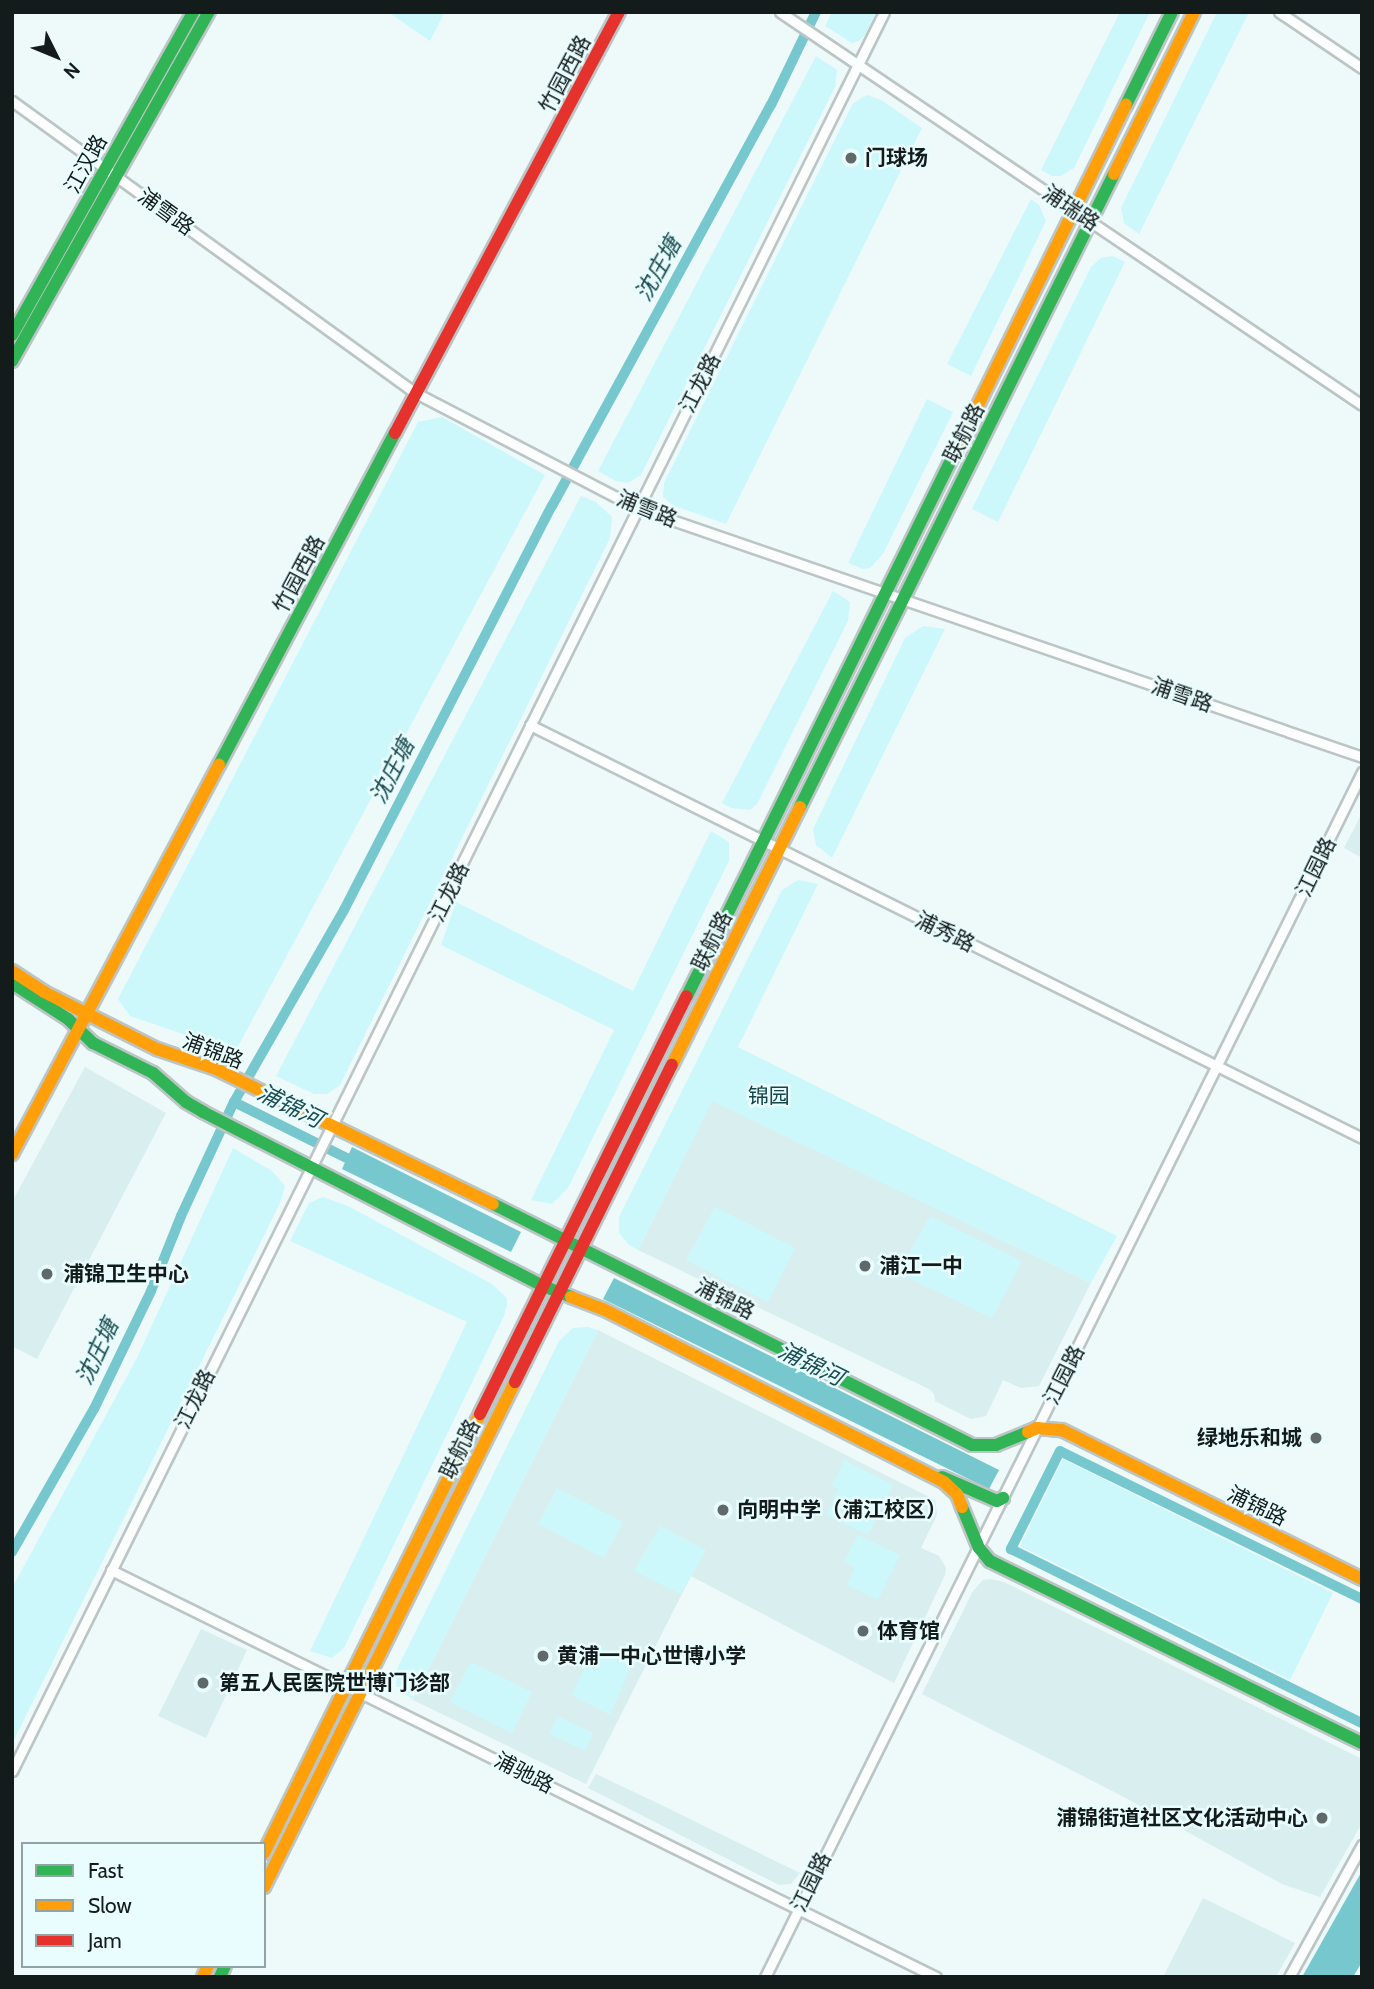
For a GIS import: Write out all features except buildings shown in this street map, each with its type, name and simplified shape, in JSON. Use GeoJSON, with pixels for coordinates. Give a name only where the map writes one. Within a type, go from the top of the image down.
{"type":"FeatureCollection","features":[{"type":"Feature","properties":{"kind":"street","name":"江汉路"},"geometry":{"type":"LineString","coordinates":[[12,335],[193,12]]}},
{"type":"Feature","properties":{"kind":"street"},"geometry":{"type":"LineString","coordinates":[[12,361],[209,12]]}},
{"type":"Feature","properties":{"kind":"street","name":"竹园西路"},"geometry":{"type":"LineString","coordinates":[[12,1154],[619,12]]}},
{"type":"Feature","properties":{"kind":"street","name":"江龙路"},"geometry":{"type":"LineString","coordinates":[[12,1771],[884,12]]}},
{"type":"Feature","properties":{"kind":"street","name":"联航路"},"geometry":{"type":"LineString","coordinates":[[266,1849],[1172,12]]}},
{"type":"Feature","properties":{"kind":"street","name":"联航路"},"geometry":{"type":"LineString","coordinates":[[266,1883],[1194,12]]}},
{"type":"Feature","properties":{"kind":"street"},"geometry":{"type":"LineString","coordinates":[[1279,12],[1362,68]]}},
{"type":"Feature","properties":{"kind":"street","name":"浦瑞路"},"geometry":{"type":"LineString","coordinates":[[783,14],[1362,405]]}},
{"type":"Feature","properties":{"kind":"street","name":"浦雪路"},"geometry":{"type":"LineString","coordinates":[[12,101],[416,393],[637,508],[1362,757]]}},
{"type":"Feature","properties":{"kind":"street","name":"浦秀路"},"geometry":{"type":"LineString","coordinates":[[530,725],[1362,1138]]}},
{"type":"Feature","properties":{"kind":"street","name":"江园路"},"geometry":{"type":"LineString","coordinates":[[765,1977],[1362,772]]}},
{"type":"Feature","properties":{"kind":"street"},"geometry":{"type":"LineString","coordinates":[[12,971],[87,1014]]}},
{"type":"Feature","properties":{"kind":"street"},"geometry":{"type":"LineString","coordinates":[[12,983],[77,1028],[93,1043],[153,1073],[186,1102],[309,1168],[561,1288],[928,1473],[997,1501],[1003,1498]]}},
{"type":"Feature","properties":{"kind":"street","name":"浦锦路"},"geometry":{"type":"LineString","coordinates":[[87,1014],[176,1058],[226,1074],[564,1245],[972,1445],[996,1445],[1037,1428],[1062,1430],[1362,1579]]}},
{"type":"Feature","properties":{"kind":"street"},"geometry":{"type":"LineString","coordinates":[[928,1473],[957,1494],[979,1548],[990,1561],[1362,1743]]}},
{"type":"Feature","properties":{"kind":"street","name":"浦驰路"},"geometry":{"type":"LineString","coordinates":[[111,1570],[936,1977]]}},
{"type":"Feature","properties":{"kind":"street"},"geometry":{"type":"LineString","coordinates":[[1289,1977],[1362,1845]]}},
{"type":"Feature","properties":{"kind":"shaded area"},"geometry":{"type":"Polygon","coordinates":[[[1362,813],[1362,858],[1344,848],[1362,813]]]}},
{"type":"Feature","properties":{"kind":"shaded area","name":"浦锦卫生中心"},"geometry":{"type":"Polygon","coordinates":[[[85,1067],[166,1113],[37,1359],[12,1346],[12,1202],[85,1067]]]}},
{"type":"Feature","properties":{"kind":"shaded area","name":"浦江一中"},"geometry":{"type":"Polygon","coordinates":[[[712,1100],[1091,1283],[1039,1386],[1021,1388],[1003,1380],[986,1416],[971,1419],[935,1401],[934,1394],[929,1389],[638,1250],[712,1100]]]}},
{"type":"Feature","properties":{"kind":"shaded area","name":"向明中学（浦江校区）"},"geometry":{"type":"Polygon","coordinates":[[[598,1330],[935,1500],[937,1515],[921,1548],[939,1556],[946,1568],[945,1575],[894,1683],[691,1576],[586,1784],[413,1700],[598,1330]]]}},
{"type":"Feature","properties":{"kind":"shaded area"},"geometry":{"type":"Polygon","coordinates":[[[983,1580],[1004,1582],[1362,1759],[1362,1823],[1320,1897],[1282,1884],[1122,1796],[922,1694],[973,1591],[983,1580]]]}},
{"type":"Feature","properties":{"kind":"shaded area","name":"第五人民医院世博门诊部"},"geometry":{"type":"Polygon","coordinates":[[[201,1629],[247,1650],[206,1738],[158,1716],[201,1629]]]}},
{"type":"Feature","properties":{"kind":"shaded area"},"geometry":{"type":"Polygon","coordinates":[[[596,1774],[800,1873],[791,1884],[779,1885],[588,1788],[596,1774]]]}},
{"type":"Feature","properties":{"kind":"shaded area"},"geometry":{"type":"Polygon","coordinates":[[[1203,1898],[1295,1943],[1276,1977],[1163,1977],[1203,1898]]]}},
{"type":"Feature","properties":{"kind":"green space"},"geometry":{"type":"Polygon","coordinates":[[[388,12],[445,12],[430,41],[388,12]]]}},
{"type":"Feature","properties":{"kind":"green space"},"geometry":{"type":"Polygon","coordinates":[[[832,12],[876,12],[866,34],[859,41],[852,43],[825,26],[832,12]]]}},
{"type":"Feature","properties":{"kind":"green space"},"geometry":{"type":"Polygon","coordinates":[[[1120,12],[1150,12],[1074,168],[1061,176],[1052,176],[1041,170],[1120,12]]]}},
{"type":"Feature","properties":{"kind":"green space"},"geometry":{"type":"Polygon","coordinates":[[[1217,12],[1249,12],[1139,234],[1124,223],[1121,208],[1217,12]]]}},
{"type":"Feature","properties":{"kind":"green space"},"geometry":{"type":"Polygon","coordinates":[[[816,56],[837,70],[835,87],[641,475],[628,483],[616,481],[598,471],[816,56]]]}},
{"type":"Feature","properties":{"kind":"green space"},"geometry":{"type":"Polygon","coordinates":[[[867,95],[881,100],[922,128],[726,524],[672,505],[663,497],[664,483],[853,103],[867,95]]]}},
{"type":"Feature","properties":{"kind":"green space"},"geometry":{"type":"Polygon","coordinates":[[[1031,199],[1039,205],[1046,221],[971,376],[947,364],[1031,199]]]}},
{"type":"Feature","properties":{"kind":"green space"},"geometry":{"type":"Polygon","coordinates":[[[1113,256],[1125,262],[998,522],[972,509],[1091,267],[1101,258],[1113,256]]]}},
{"type":"Feature","properties":{"kind":"green space"},"geometry":{"type":"Polygon","coordinates":[[[927,399],[953,412],[883,554],[870,568],[863,569],[848,563],[927,399]]]}},
{"type":"Feature","properties":{"kind":"green space"},"geometry":{"type":"Polygon","coordinates":[[[442,417],[545,475],[235,1052],[130,1016],[118,999],[418,422],[442,417]]]}},
{"type":"Feature","properties":{"kind":"green space"},"geometry":{"type":"Polygon","coordinates":[[[581,496],[596,502],[612,517],[610,538],[340,1085],[327,1094],[314,1094],[276,1076],[581,496]]]}},
{"type":"Feature","properties":{"kind":"green space"},"geometry":{"type":"Polygon","coordinates":[[[833,591],[850,602],[848,621],[757,804],[750,810],[731,808],[722,803],[833,591]]]}},
{"type":"Feature","properties":{"kind":"green space"},"geometry":{"type":"Polygon","coordinates":[[[923,626],[945,629],[832,858],[816,845],[813,829],[905,638],[923,626]]]}},
{"type":"Feature","properties":{"kind":"green space"},"geometry":{"type":"Polygon","coordinates":[[[711,831],[729,842],[729,861],[568,1188],[552,1204],[531,1200],[614,1030],[441,945],[456,902],[633,991],[711,831]]]}},
{"type":"Feature","properties":{"kind":"green space","name":"锦园"},"geometry":{"type":"Polygon","coordinates":[[[798,880],[818,884],[738,1047],[1117,1236],[1091,1283],[712,1101],[638,1250],[629,1245],[619,1233],[619,1217],[782,890],[798,880]]]}},
{"type":"Feature","properties":{"kind":"green space"},"geometry":{"type":"Polygon","coordinates":[[[233,1148],[272,1171],[285,1186],[280,1203],[12,1744],[12,1588],[137,1358],[233,1148]]]}},
{"type":"Feature","properties":{"kind":"green space"},"geometry":{"type":"Polygon","coordinates":[[[323,1197],[348,1206],[492,1284],[507,1298],[504,1316],[344,1648],[332,1658],[310,1651],[467,1322],[290,1241],[309,1203],[323,1197]]]}},
{"type":"Feature","properties":{"kind":"green space"},"geometry":{"type":"Polygon","coordinates":[[[715,1207],[795,1248],[768,1302],[686,1260],[715,1207]]]}},
{"type":"Feature","properties":{"kind":"green space"},"geometry":{"type":"Polygon","coordinates":[[[930,1216],[1022,1261],[992,1318],[898,1273],[930,1216]]]}},
{"type":"Feature","properties":{"kind":"green space"},"geometry":{"type":"Polygon","coordinates":[[[588,1327],[598,1330],[413,1700],[396,1687],[397,1669],[559,1341],[573,1328],[588,1327]]]}},
{"type":"Feature","properties":{"kind":"green space"},"geometry":{"type":"Polygon","coordinates":[[[1063,1459],[1333,1593],[1290,1680],[1020,1546],[1063,1459]]]}},
{"type":"Feature","properties":{"kind":"green space"},"geometry":{"type":"Polygon","coordinates":[[[844,1460],[893,1485],[868,1535],[826,1515],[838,1489],[832,1486],[844,1460]]]}},
{"type":"Feature","properties":{"kind":"green space"},"geometry":{"type":"Polygon","coordinates":[[[557,1488],[623,1522],[604,1558],[538,1524],[557,1488]]]}},
{"type":"Feature","properties":{"kind":"green space"},"geometry":{"type":"Polygon","coordinates":[[[660,1526],[706,1550],[681,1594],[634,1571],[660,1526]]]}},
{"type":"Feature","properties":{"kind":"green space"},"geometry":{"type":"Polygon","coordinates":[[[858,1535],[900,1555],[878,1600],[847,1585],[855,1567],[844,1562],[858,1535]]]}},
{"type":"Feature","properties":{"kind":"green space"},"geometry":{"type":"Polygon","coordinates":[[[597,1645],[632,1664],[610,1715],[571,1695],[597,1645]]]}},
{"type":"Feature","properties":{"kind":"green space"},"geometry":{"type":"Polygon","coordinates":[[[471,1662],[532,1692],[512,1733],[450,1702],[471,1662]]]}},
{"type":"Feature","properties":{"kind":"green space"},"geometry":{"type":"Polygon","coordinates":[[[558,1716],[593,1733],[585,1751],[549,1734],[558,1716]]]}},
{"type":"Feature","properties":{"kind":"water"},"geometry":{"type":"Polygon","coordinates":[[[352,1147],[521,1232],[511,1252],[342,1169],[352,1147]]]}},
{"type":"Feature","properties":{"kind":"water"},"geometry":{"type":"Polygon","coordinates":[[[614,1278],[999,1470],[989,1489],[603,1299],[614,1278]]]}},
{"type":"Feature","properties":{"kind":"water"},"geometry":{"type":"Polygon","coordinates":[[[1362,1871],[1362,1962],[1353,1977],[1302,1977],[1362,1871]]]}},
{"type":"Feature","properties":{"kind":"waterway","name":"沈庄塘"},"geometry":{"type":"LineString","coordinates":[[12,1552],[94,1409],[151,1291],[181,1216],[234,1102],[344,910],[552,506],[771,105],[816,12]]}},
{"type":"Feature","properties":{"kind":"waterway","name":"浦锦河"},"geometry":{"type":"LineString","coordinates":[[234,1102],[357,1163]]}},
{"type":"Feature","properties":{"kind":"waterway"},"geometry":{"type":"LineString","coordinates":[[1362,1599],[1060,1451],[1011,1549],[1362,1723]]}},
{"type":"Feature","properties":{"kind":"traffic: fast"},"geometry":{"type":"LineString","coordinates":[[12,335],[193,12]]}},
{"type":"Feature","properties":{"kind":"traffic: fast"},"geometry":{"type":"LineString","coordinates":[[12,361],[209,12]]}},
{"type":"Feature","properties":{"kind":"traffic: fast"},"geometry":{"type":"LineString","coordinates":[[1126,105],[1172,12]]}},
{"type":"Feature","properties":{"kind":"traffic: fast"},"geometry":{"type":"LineString","coordinates":[[800,807],[1114,174]]}},
{"type":"Feature","properties":{"kind":"traffic: fast"},"geometry":{"type":"LineString","coordinates":[[219,765],[395,433]]}},
{"type":"Feature","properties":{"kind":"traffic: fast"},"geometry":{"type":"LineString","coordinates":[[687,996],[956,450]]}},
{"type":"Feature","properties":{"kind":"traffic: fast"},"geometry":{"type":"LineString","coordinates":[[12,983],[68,1019],[93,1043],[153,1073],[186,1102],[203,1112],[543,1286],[571,1297]]}},
{"type":"Feature","properties":{"kind":"traffic: fast"},"geometry":{"type":"LineString","coordinates":[[493,1204],[972,1445],[996,1445],[1028,1432]]}},
{"type":"Feature","properties":{"kind":"traffic: fast"},"geometry":{"type":"LineString","coordinates":[[942,1477],[997,1501],[1003,1498]]}},
{"type":"Feature","properties":{"kind":"traffic: fast"},"geometry":{"type":"LineString","coordinates":[[962,1507],[979,1548],[990,1561],[1362,1743]]}},
{"type":"Feature","properties":{"kind":"traffic: fast"},"geometry":{"type":"LineString","coordinates":[[220,1977],[224,1968]]}},
{"type":"Feature","properties":{"kind":"traffic: slow"},"geometry":{"type":"LineString","coordinates":[[1114,174],[1194,12]]}},
{"type":"Feature","properties":{"kind":"traffic: slow"},"geometry":{"type":"LineString","coordinates":[[956,450],[1126,105]]}},
{"type":"Feature","properties":{"kind":"traffic: slow"},"geometry":{"type":"LineString","coordinates":[[12,1154],[219,765]]}},
{"type":"Feature","properties":{"kind":"traffic: slow"},"geometry":{"type":"LineString","coordinates":[[672,1065],[800,807]]}},
{"type":"Feature","properties":{"kind":"traffic: slow"},"geometry":{"type":"LineString","coordinates":[[12,971],[44,992],[157,1049],[216,1069],[493,1204]]}},
{"type":"Feature","properties":{"kind":"traffic: slow"},"geometry":{"type":"LineString","coordinates":[[571,1297],[603,1309],[944,1482],[957,1494],[962,1507]]}},
{"type":"Feature","properties":{"kind":"traffic: slow"},"geometry":{"type":"LineString","coordinates":[[266,1883],[515,1382]]}},
{"type":"Feature","properties":{"kind":"traffic: slow"},"geometry":{"type":"LineString","coordinates":[[266,1849],[480,1414]]}},
{"type":"Feature","properties":{"kind":"traffic: slow"},"geometry":{"type":"LineString","coordinates":[[1028,1432],[1037,1428],[1062,1430],[1362,1579]]}},
{"type":"Feature","properties":{"kind":"traffic: slow"},"geometry":{"type":"LineString","coordinates":[[203,1977],[207,1968]]}},
{"type":"Feature","properties":{"kind":"traffic: jam"},"geometry":{"type":"LineString","coordinates":[[395,433],[619,12]]}},
{"type":"Feature","properties":{"kind":"traffic: jam"},"geometry":{"type":"LineString","coordinates":[[480,1414],[687,996]]}},
{"type":"Feature","properties":{"kind":"traffic: jam"},"geometry":{"type":"LineString","coordinates":[[515,1382],[672,1065]]}},
{"type":"Feature","properties":{"kind":"place","name":"门球场"},"geometry":{"type":"Point","coordinates":[851,158]}},
{"type":"Feature","properties":{"kind":"place","name":"浦江一中"},"geometry":{"type":"Point","coordinates":[865,1266]}},
{"type":"Feature","properties":{"kind":"place","name":"浦锦卫生中心"},"geometry":{"type":"Point","coordinates":[47,1274]}},
{"type":"Feature","properties":{"kind":"place","name":"绿地乐和城"},"geometry":{"type":"Point","coordinates":[1316,1438]}},
{"type":"Feature","properties":{"kind":"place","name":"向明中学（浦江校区）"},"geometry":{"type":"Point","coordinates":[723,1510]}},
{"type":"Feature","properties":{"kind":"place","name":"体育馆"},"geometry":{"type":"Point","coordinates":[863,1631]}},
{"type":"Feature","properties":{"kind":"place","name":"黄浦一中心世博小学"},"geometry":{"type":"Point","coordinates":[543,1656]}},
{"type":"Feature","properties":{"kind":"place","name":"第五人民医院世博门诊部"},"geometry":{"type":"Point","coordinates":[203,1683]}},
{"type":"Feature","properties":{"kind":"place","name":"浦锦街道社区文化活动中心"},"geometry":{"type":"Point","coordinates":[1322,1818]}}]}
